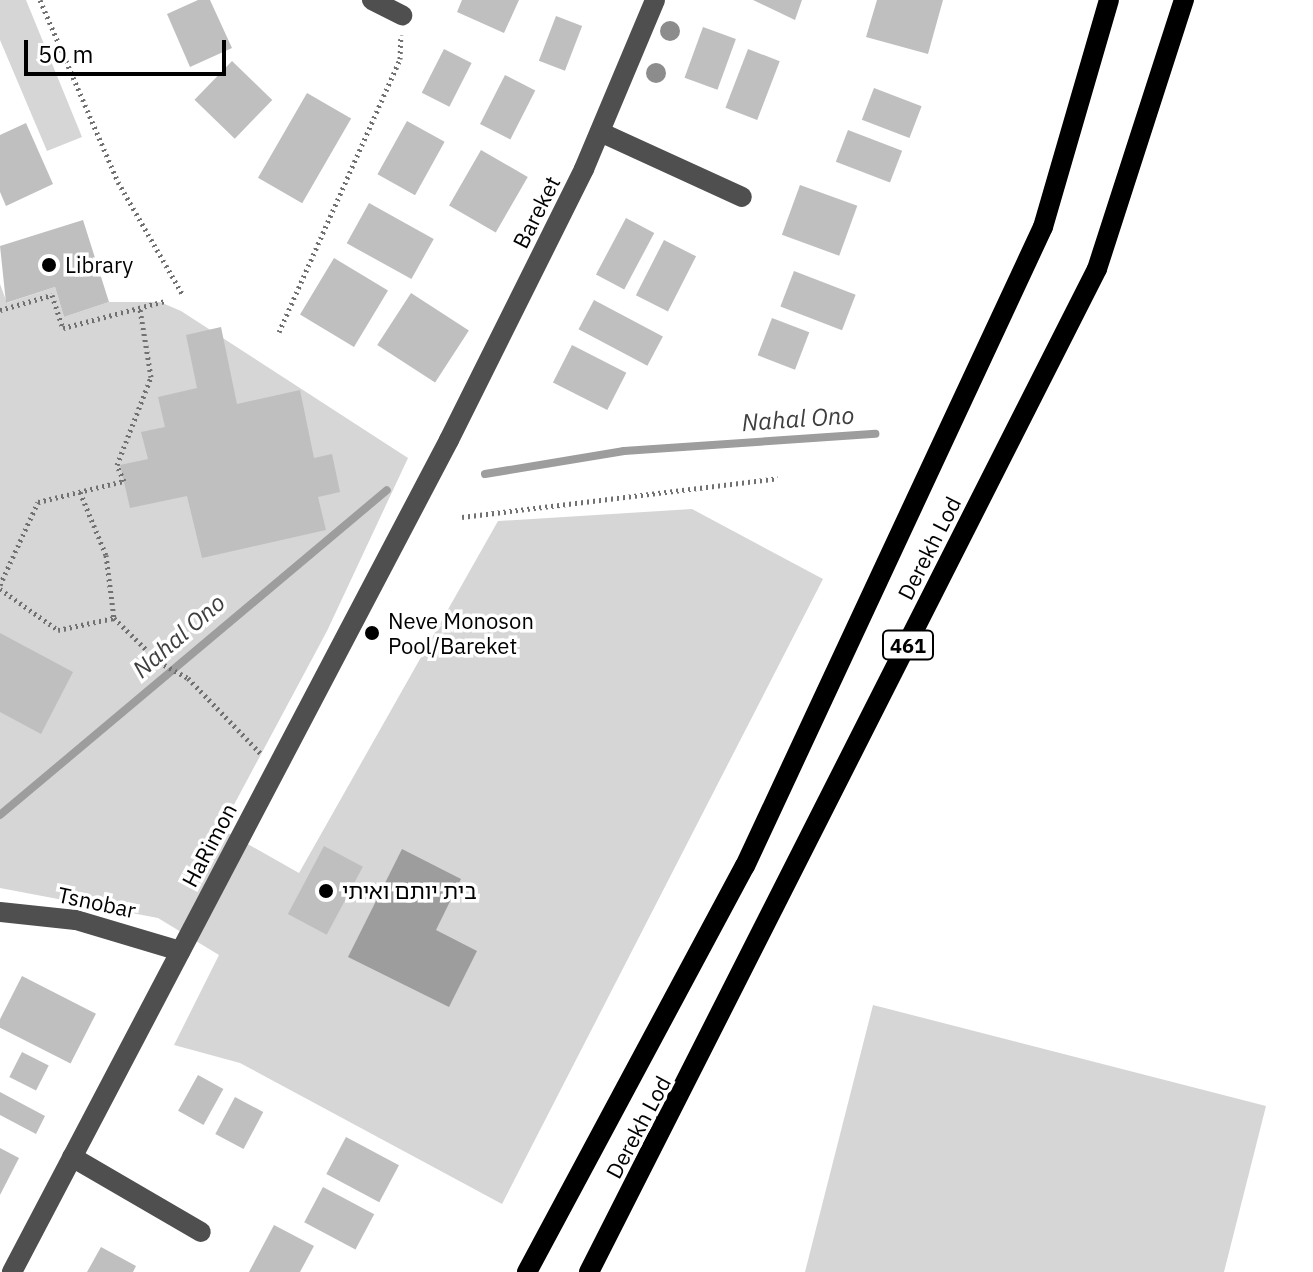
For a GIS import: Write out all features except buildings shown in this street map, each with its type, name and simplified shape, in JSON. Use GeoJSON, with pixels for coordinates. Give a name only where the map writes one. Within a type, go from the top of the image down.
{"type":"FeatureCollection","features":[{"type":"Feature","properties":{"kind":"main road","name":"Derekh Lod"},"geometry":{"type":"LineString","coordinates":[[527,1272],[745,866],[1043,227],[1109,0]]}},
{"type":"Feature","properties":{"kind":"main road","name":"Derekh Lod"},"geometry":{"type":"LineString","coordinates":[[589,1272],[1097,269],[1184,0]]}},
{"type":"Feature","properties":{"kind":"street"},"geometry":{"type":"LineString","coordinates":[[372,0],[402,15]]}},
{"type":"Feature","properties":{"kind":"street","name":"Bareket"},"geometry":{"type":"LineString","coordinates":[[449,440],[600,132],[655,0]]}},
{"type":"Feature","properties":{"kind":"street"},"geometry":{"type":"LineString","coordinates":[[600,132],[742,197]]}},
{"type":"Feature","properties":{"kind":"street","name":"HaRimon"},"geometry":{"type":"LineString","coordinates":[[12,1272],[449,440]]}},
{"type":"Feature","properties":{"kind":"street","name":"Tsnobar"},"geometry":{"type":"LineString","coordinates":[[0,912],[76,920],[180,951]]}},
{"type":"Feature","properties":{"kind":"street"},"geometry":{"type":"LineString","coordinates":[[72,1157],[201,1232]]}},
{"type":"Feature","properties":{"kind":"path"},"geometry":{"type":"LineString","coordinates":[[40,0],[118,182],[183,295]]}},
{"type":"Feature","properties":{"kind":"path"},"geometry":{"type":"LineString","coordinates":[[279,332],[400,59]]}},
{"type":"Feature","properties":{"kind":"path"},"geometry":{"type":"LineString","coordinates":[[0,310],[52,295],[63,328],[165,301]]}},
{"type":"Feature","properties":{"kind":"path"},"geometry":{"type":"LineString","coordinates":[[114,618],[58,630],[0,587],[38,502],[124,481],[117,465],[151,377],[140,309]]}},
{"type":"Feature","properties":{"kind":"path"},"geometry":{"type":"LineString","coordinates":[[462,517],[778,478]]}},
{"type":"Feature","properties":{"kind":"path"},"geometry":{"type":"LineString","coordinates":[[80,492],[106,555],[114,618],[159,662],[188,678],[256,752],[278,764]]}},
{"type":"Feature","properties":{"kind":"shaded area"},"geometry":{"type":"Polygon","coordinates":[[[0,0],[26,0],[82,137],[47,151],[0,40],[0,0]]]}},
{"type":"Feature","properties":{"kind":"shaded area"},"geometry":{"type":"Polygon","coordinates":[[[0,284],[7,303],[55,287],[64,317],[109,302],[160,302],[181,311],[408,458],[327,631],[221,829],[299,873],[498,521],[692,509],[823,579],[502,1204],[240,1063],[174,1045],[219,955],[158,918],[0,888],[0,284]]]}},
{"type":"Feature","properties":{"kind":"shaded area"},"geometry":{"type":"Polygon","coordinates":[[[402,849],[461,879],[436,930],[477,951],[449,1007],[348,957],[402,849]]]}},
{"type":"Feature","properties":{"kind":"shaded area"},"geometry":{"type":"Polygon","coordinates":[[[873,1005],[1266,1106],[1224,1272],[805,1272],[873,1005]]]}},
{"type":"Feature","properties":{"kind":"waterway","name":"Nahal Ono"},"geometry":{"type":"LineString","coordinates":[[485,474],[624,451],[875,434]]}},
{"type":"Feature","properties":{"kind":"waterway","name":"Nahal Ono"},"geometry":{"type":"LineString","coordinates":[[0,815],[387,490]]}},
{"type":"Feature","properties":{"kind":"place","name":"Library"},"geometry":{"type":"Point","coordinates":[49,265]}},
{"type":"Feature","properties":{"kind":"place","name":"Neve Monoson Pool/Bareket"},"geometry":{"type":"Point","coordinates":[372,633]}},
{"type":"Feature","properties":{"kind":"place","name":"בית יותם ואיתי"},"geometry":{"type":"Point","coordinates":[326,891]}}]}
